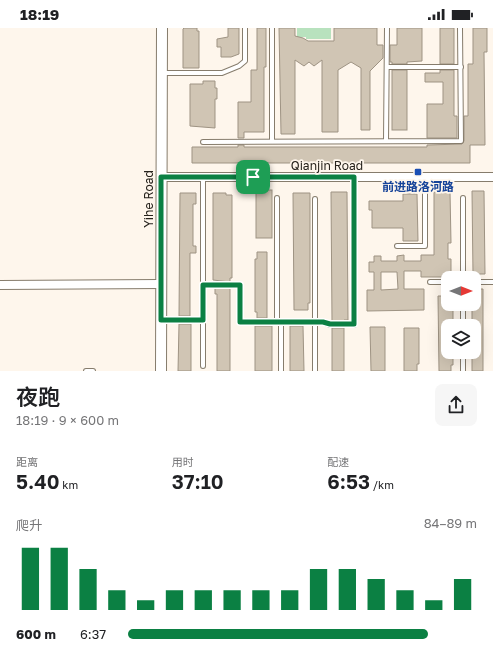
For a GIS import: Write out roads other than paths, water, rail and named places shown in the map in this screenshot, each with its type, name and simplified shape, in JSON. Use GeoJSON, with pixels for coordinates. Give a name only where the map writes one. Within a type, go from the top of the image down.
{"type":"FeatureCollection","features":[{"type":"Feature","properties":{"kind":"street","name":"Yihe Road"},"geometry":{"type":"LineString","coordinates":[[161,371],[162,28]]}},
{"type":"Feature","properties":{"kind":"street","name":"Qianjin Road"},"geometry":{"type":"LineString","coordinates":[[161,177],[493,177]]}},
{"type":"Feature","properties":{"kind":"street"},"geometry":{"type":"LineString","coordinates":[[0,285],[161,284]]}},
{"type":"Feature","properties":{"kind":"lane"},"geometry":{"type":"LineString","coordinates":[[162,73],[222,72],[238,66],[245,61],[245,28]]}},
{"type":"Feature","properties":{"kind":"lane"},"geometry":{"type":"LineString","coordinates":[[272,28],[272,142]]}},
{"type":"Feature","properties":{"kind":"lane"},"geometry":{"type":"LineString","coordinates":[[386,142],[387,28]]}},
{"type":"Feature","properties":{"kind":"lane"},"geometry":{"type":"LineString","coordinates":[[203,142],[461,141],[460,28]]}},
{"type":"Feature","properties":{"kind":"lane"},"geometry":{"type":"LineString","coordinates":[[387,67],[461,67]]}},
{"type":"Feature","properties":{"kind":"lane"},"geometry":{"type":"LineString","coordinates":[[203,177],[203,366]]}},
{"type":"Feature","properties":{"kind":"lane"},"geometry":{"type":"LineString","coordinates":[[203,285],[240,285],[240,322],[323,322],[330,324],[354,324],[354,177]]}},
{"type":"Feature","properties":{"kind":"lane"},"geometry":{"type":"LineString","coordinates":[[397,246],[425,246],[425,177]]}},
{"type":"Feature","properties":{"kind":"lane"},"geometry":{"type":"LineString","coordinates":[[277,198],[281,371]]}},
{"type":"Feature","properties":{"kind":"lane"},"geometry":{"type":"LineString","coordinates":[[463,198],[463,271]]}},
{"type":"Feature","properties":{"kind":"lane"},"geometry":{"type":"LineString","coordinates":[[315,199],[315,371]]}},
{"type":"Feature","properties":{"kind":"lane"},"geometry":{"type":"LineString","coordinates":[[430,282],[441,282]]}},
{"type":"Feature","properties":{"kind":"lane"},"geometry":{"type":"LineString","coordinates":[[481,282],[493,282]]}},
{"type":"Feature","properties":{"kind":"lane"},"geometry":{"type":"LineString","coordinates":[[161,320],[203,320]]}},
{"type":"Feature","properties":{"kind":"lane"},"geometry":{"type":"LineString","coordinates":[[463,359],[463,371]]}},
{"type":"Feature","properties":{"kind":"lane"},"geometry":{"type":"LineString","coordinates":[[86,371],[93,371]]}},
{"type":"Feature","properties":{"kind":"place","name":"前进路洛河路"},"geometry":{"type":"Point","coordinates":[418,172]}}]}
